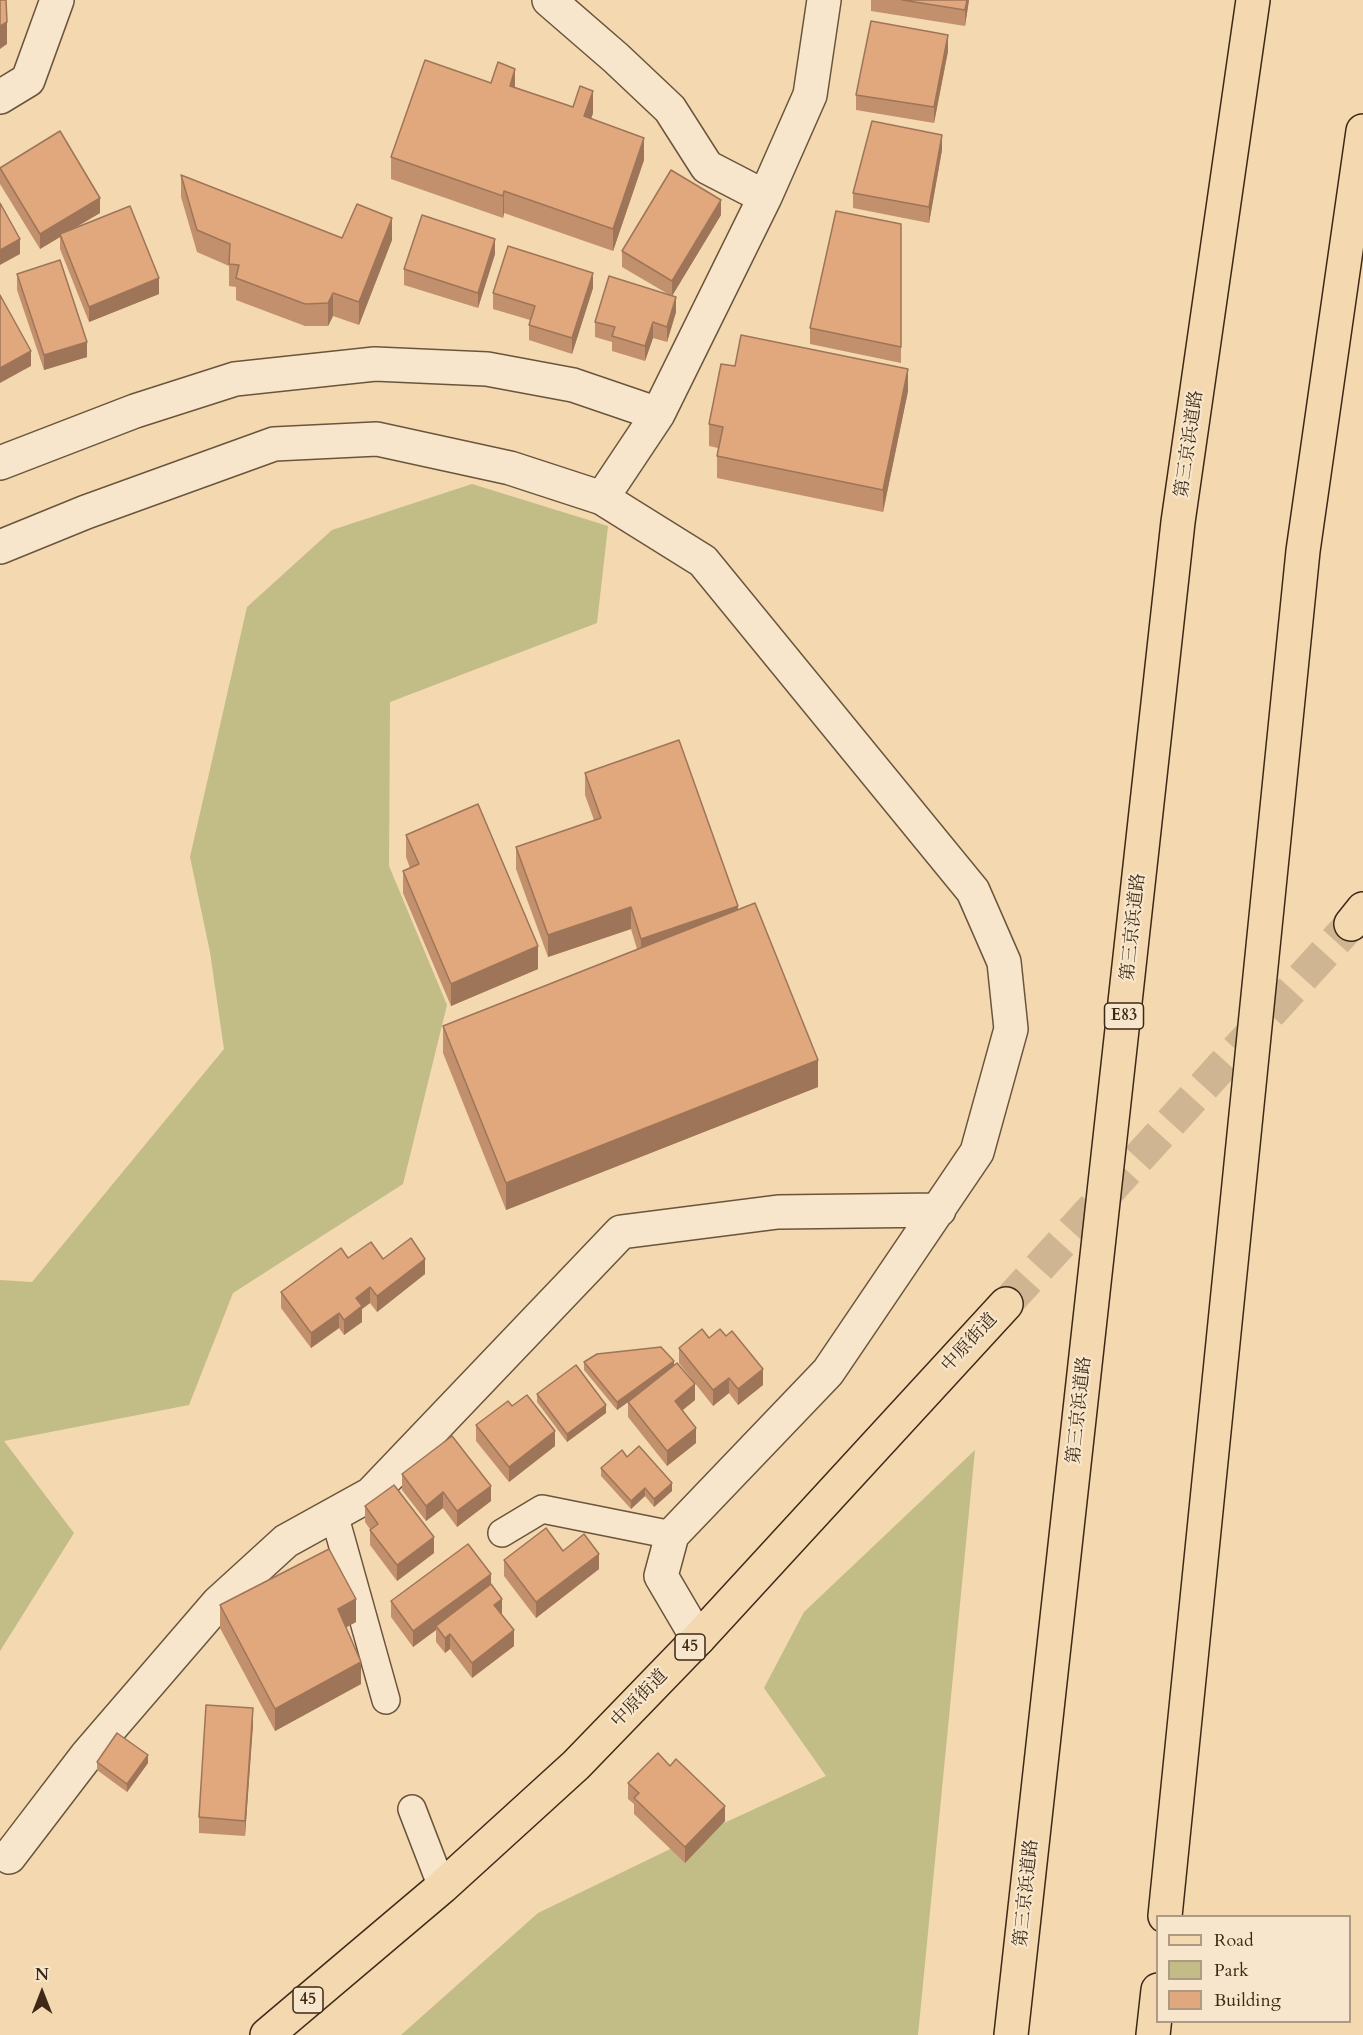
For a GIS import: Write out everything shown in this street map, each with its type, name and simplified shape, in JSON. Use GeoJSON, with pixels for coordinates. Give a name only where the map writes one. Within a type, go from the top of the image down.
{"type":"FeatureCollection","features":[{"type":"Feature","properties":{"kind":"main road","name":"第三京浜道路"},"geometry":{"type":"LineString","coordinates":[[1011,2035],[1178,522],[1253,0]]}},
{"type":"Feature","properties":{"kind":"main road"},"geometry":{"type":"LineString","coordinates":[[1165,1915],[1303,551],[1363,131]]}},
{"type":"Feature","properties":{"kind":"main road","name":"中原街道"},"geometry":{"type":"LineString","coordinates":[[267,2035],[442,1887],[576,1766],[698,1639],[1006,1304]]}},
{"type":"Feature","properties":{"kind":"main road"},"geometry":{"type":"LineString","coordinates":[[1153,2035],[1156,2008]]}},
{"type":"Feature","properties":{"kind":"street"},"geometry":{"type":"LineString","coordinates":[[0,97],[28,80],[57,0]]}},
{"type":"Feature","properties":{"kind":"street"},"geometry":{"type":"LineString","coordinates":[[549,0],[670,109],[707,167],[765,197]]}},
{"type":"Feature","properties":{"kind":"street"},"geometry":{"type":"LineString","coordinates":[[602,498],[658,414],[765,197],[810,95],[824,0]]}},
{"type":"Feature","properties":{"kind":"street"},"geometry":{"type":"LineString","coordinates":[[0,463],[135,411],[235,379],[375,364],[487,369],[573,385],[658,414]]}},
{"type":"Feature","properties":{"kind":"street"},"geometry":{"type":"LineString","coordinates":[[0,548],[86,512],[274,444],[377,439],[510,468],[602,498],[703,561],[973,891],[1004,962],[1011,1029],[977,1152],[828,1372],[672,1535],[661,1576],[698,1639]]}},
{"type":"Feature","properties":{"kind":"street"},"geometry":{"type":"LineString","coordinates":[[9,1857],[87,1755],[218,1603],[286,1541],[371,1494],[621,1232],[778,1212],[939,1210]]}},
{"type":"Feature","properties":{"kind":"lane"},"geometry":{"type":"LineString","coordinates":[[502,1533],[542,1509],[672,1535]]}},
{"type":"Feature","properties":{"kind":"lane"},"geometry":{"type":"LineString","coordinates":[[334,1514],[386,1700]]}},
{"type":"Feature","properties":{"kind":"lane"},"geometry":{"type":"LineString","coordinates":[[412,1809],[442,1887]]}},
{"type":"Feature","properties":{"kind":"green space"},"geometry":{"type":"Polygon","coordinates":[[[472,484],[608,526],[597,623],[390,702],[389,866],[447,1005],[403,1184],[233,1293],[189,1405],[4,1441],[74,1533],[0,1651],[0,1280],[32,1282],[224,1049],[210,952],[190,857],[247,607],[332,530],[472,484]]]}},
{"type":"Feature","properties":{"kind":"green space"},"geometry":{"type":"Polygon","coordinates":[[[975,1450],[918,2035],[401,2035],[538,1913],[826,1776],[764,1688],[804,1612],[975,1450]]]}},
{"type":"Feature","properties":{"kind":"building"},"geometry":{"type":"Polygon","coordinates":[[[0,0],[6,0],[7,22],[0,26],[0,0]]]}},
{"type":"Feature","properties":{"kind":"building"},"geometry":{"type":"Polygon","coordinates":[[[902,0],[967,0],[965,10],[902,0]]]}},
{"type":"Feature","properties":{"kind":"building"},"geometry":{"type":"Polygon","coordinates":[[[871,21],[948,35],[934,107],[856,95],[871,21]]]}},
{"type":"Feature","properties":{"kind":"building"},"geometry":{"type":"Polygon","coordinates":[[[425,60],[491,83],[498,62],[515,69],[510,86],[573,107],[580,86],[593,91],[584,116],[644,138],[613,229],[504,191],[503,196],[391,157],[425,60]]]}},
{"type":"Feature","properties":{"kind":"building"},"geometry":{"type":"Polygon","coordinates":[[[872,121],[942,135],[929,207],[853,193],[872,121]]]}},
{"type":"Feature","properties":{"kind":"building"},"geometry":{"type":"Polygon","coordinates":[[[60,131],[100,198],[40,234],[0,168],[60,131]]]}},
{"type":"Feature","properties":{"kind":"building"},"geometry":{"type":"Polygon","coordinates":[[[671,170],[721,200],[672,281],[622,251],[671,170]]]}},
{"type":"Feature","properties":{"kind":"building"},"geometry":{"type":"Polygon","coordinates":[[[181,175],[342,238],[357,204],[392,218],[359,302],[333,293],[328,303],[305,304],[236,278],[239,265],[229,264],[230,244],[197,230],[181,175]]]}},
{"type":"Feature","properties":{"kind":"building"},"geometry":{"type":"Polygon","coordinates":[[[0,203],[20,239],[0,250],[0,203]]]}},
{"type":"Feature","properties":{"kind":"building"},"geometry":{"type":"Polygon","coordinates":[[[130,206],[159,278],[89,307],[60,234],[130,206]]]}},
{"type":"Feature","properties":{"kind":"building"},"geometry":{"type":"Polygon","coordinates":[[[836,211],[901,224],[901,347],[810,328],[836,211]]]}},
{"type":"Feature","properties":{"kind":"building"},"geometry":{"type":"Polygon","coordinates":[[[422,215],[495,239],[478,293],[404,269],[422,215]]]}},
{"type":"Feature","properties":{"kind":"building"},"geometry":{"type":"Polygon","coordinates":[[[508,246],[593,273],[572,338],[529,325],[535,306],[493,293],[508,246]]]}},
{"type":"Feature","properties":{"kind":"building"},"geometry":{"type":"Polygon","coordinates":[[[60,260],[87,342],[44,355],[17,274],[60,260]]]}},
{"type":"Feature","properties":{"kind":"building"},"geometry":{"type":"Polygon","coordinates":[[[609,276],[676,297],[667,327],[653,322],[645,346],[612,336],[615,327],[595,322],[609,276]]]}},
{"type":"Feature","properties":{"kind":"building"},"geometry":{"type":"Polygon","coordinates":[[[0,295],[31,351],[0,368],[0,295]]]}},
{"type":"Feature","properties":{"kind":"building"},"geometry":{"type":"Polygon","coordinates":[[[741,335],[908,369],[883,490],[717,456],[723,427],[709,424],[721,364],[735,366],[741,335]]]}},
{"type":"Feature","properties":{"kind":"building"},"geometry":{"type":"Polygon","coordinates":[[[679,740],[738,906],[641,939],[631,907],[548,935],[516,847],[601,818],[585,773],[679,740]]]}},
{"type":"Feature","properties":{"kind":"building"},"geometry":{"type":"Polygon","coordinates":[[[478,804],[538,946],[451,984],[403,871],[419,864],[406,835],[478,804]]]}},
{"type":"Feature","properties":{"kind":"building"},"geometry":{"type":"Polygon","coordinates":[[[755,903],[818,1060],[506,1183],[443,1026],[755,903]]]}},
{"type":"Feature","properties":{"kind":"building"},"geometry":{"type":"Polygon","coordinates":[[[411,1238],[425,1259],[377,1296],[370,1287],[356,1298],[362,1306],[344,1320],[339,1313],[311,1333],[281,1292],[341,1248],[348,1258],[371,1242],[383,1259],[411,1238]]]}},
{"type":"Feature","properties":{"kind":"building"},"geometry":{"type":"Polygon","coordinates":[[[702,1329],[709,1338],[720,1329],[726,1336],[732,1331],[763,1369],[738,1389],[729,1378],[713,1390],[679,1348],[702,1329]]]}},
{"type":"Feature","properties":{"kind":"building"},"geometry":{"type":"Polygon","coordinates":[[[661,1347],[674,1361],[617,1402],[584,1362],[597,1354],[661,1347]]]}},
{"type":"Feature","properties":{"kind":"building"},"geometry":{"type":"Polygon","coordinates":[[[677,1363],[695,1384],[675,1401],[696,1428],[667,1451],[628,1402],[677,1363]]]}},
{"type":"Feature","properties":{"kind":"building"},"geometry":{"type":"Polygon","coordinates":[[[576,1365],[606,1405],[567,1434],[537,1394],[576,1365]]]}},
{"type":"Feature","properties":{"kind":"building"},"geometry":{"type":"Polygon","coordinates":[[[527,1395],[555,1431],[509,1467],[476,1425],[508,1401],[512,1406],[527,1395]]]}},
{"type":"Feature","properties":{"kind":"building"},"geometry":{"type":"Polygon","coordinates":[[[452,1436],[491,1486],[457,1511],[443,1492],[426,1506],[402,1474],[452,1436]]]}},
{"type":"Feature","properties":{"kind":"building"},"geometry":{"type":"Polygon","coordinates":[[[639,1446],[672,1483],[654,1499],[645,1488],[631,1501],[601,1468],[622,1450],[627,1457],[639,1446]]]}},
{"type":"Feature","properties":{"kind":"building"},"geometry":{"type":"Polygon","coordinates":[[[394,1485],[434,1537],[397,1565],[370,1530],[378,1524],[365,1506],[394,1485]]]}},
{"type":"Feature","properties":{"kind":"building"},"geometry":{"type":"Polygon","coordinates":[[[546,1528],[563,1551],[584,1534],[599,1554],[536,1602],[504,1560],[546,1528]]]}},
{"type":"Feature","properties":{"kind":"building"},"geometry":{"type":"Polygon","coordinates":[[[468,1544],[491,1574],[413,1631],[391,1601],[468,1544]]]}},
{"type":"Feature","properties":{"kind":"building"},"geometry":{"type":"Polygon","coordinates":[[[329,1549],[356,1599],[338,1609],[361,1662],[275,1709],[220,1605],[329,1549]]]}},
{"type":"Feature","properties":{"kind":"building"},"geometry":{"type":"Polygon","coordinates":[[[491,1584],[502,1599],[494,1605],[514,1630],[472,1663],[450,1634],[445,1638],[436,1626],[491,1584]]]}},
{"type":"Feature","properties":{"kind":"building"},"geometry":{"type":"Polygon","coordinates":[[[206,1705],[253,1708],[245,1821],[199,1817],[206,1705]]]}},
{"type":"Feature","properties":{"kind":"building"},"geometry":{"type":"Polygon","coordinates":[[[117,1733],[148,1755],[127,1784],[97,1762],[117,1733]]]}},
{"type":"Feature","properties":{"kind":"building"},"geometry":{"type":"Polygon","coordinates":[[[658,1753],[670,1766],[676,1759],[725,1806],[685,1847],[634,1798],[639,1793],[628,1783],[658,1753]]]}},
{"type":"Feature","properties":{"kind":"tunnel"},"geometry":{"type":"LineString","coordinates":[[1006,1304],[1351,924]]}}]}
